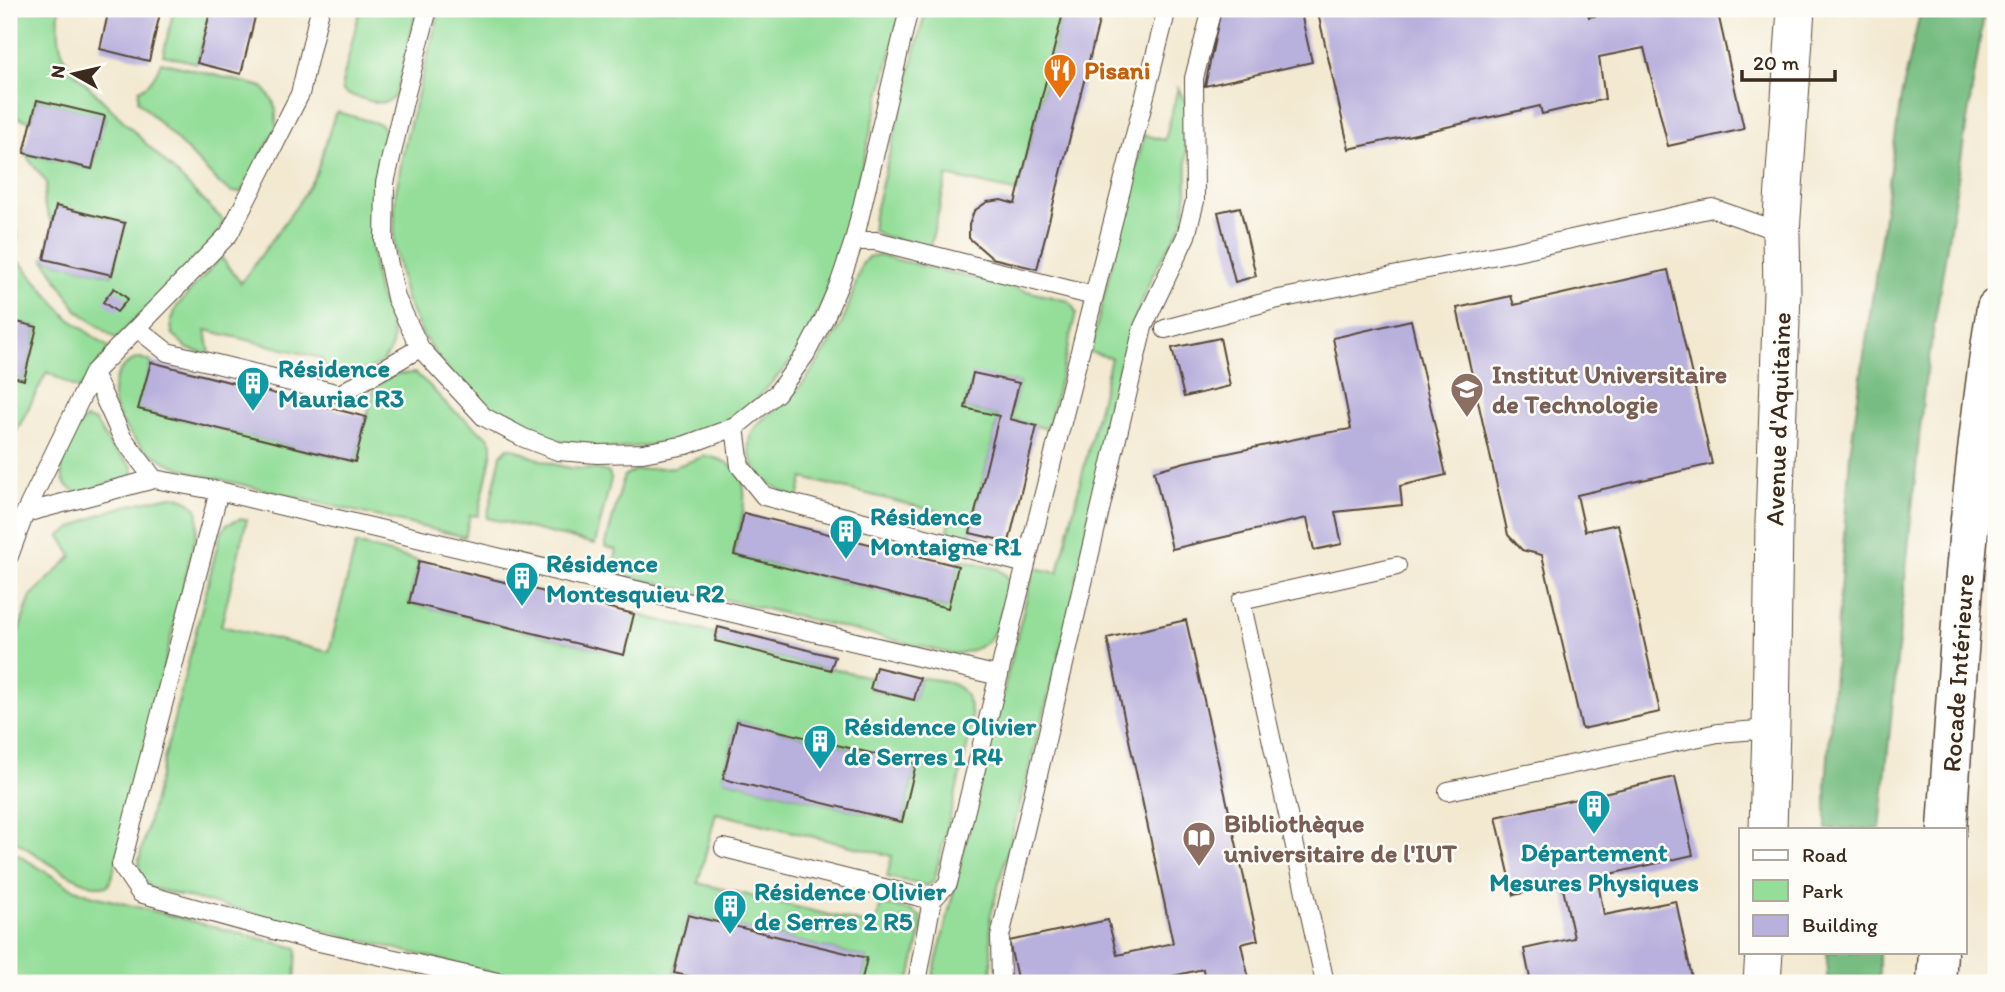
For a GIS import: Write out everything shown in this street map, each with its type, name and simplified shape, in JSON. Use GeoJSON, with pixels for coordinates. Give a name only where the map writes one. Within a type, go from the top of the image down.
{"type":"FeatureCollection","features":[{"type":"Feature","properties":{"kind":"highway","name":"Rocade Intérieure"},"geometry":{"type":"LineString","coordinates":[[1947,828],[1963,586],[1983,391],[1996,308]]}},
{"type":"Feature","properties":{"kind":"highway"},"geometry":{"type":"LineString","coordinates":[[1937,983],[1938,954]]}},
{"type":"Feature","properties":{"kind":"street","name":"Avenue d'Aquitaine"},"geometry":{"type":"LineString","coordinates":[[1768,828],[1782,292],[1781,232],[1796,9]]}},
{"type":"Feature","properties":{"kind":"street"},"geometry":{"type":"LineString","coordinates":[[1762,983],[1763,954]]}},
{"type":"Feature","properties":{"kind":"lane"},"geometry":{"type":"LineString","coordinates":[[9,556],[26,513],[93,373],[229,234],[300,94],[320,9]]}},
{"type":"Feature","properties":{"kind":"lane"},"geometry":{"type":"LineString","coordinates":[[428,9],[385,183],[384,241],[396,298],[420,348],[484,417],[524,438],[558,451],[597,454],[643,453],[686,445],[734,427],[777,393],[805,355],[825,317],[854,241],[909,9]]}},
{"type":"Feature","properties":{"kind":"lane"},"geometry":{"type":"LineString","coordinates":[[917,983],[932,900],[948,883],[1167,9]]}},
{"type":"Feature","properties":{"kind":"lane"},"geometry":{"type":"LineString","coordinates":[[1001,983],[1000,937],[1143,327],[1186,236],[1195,201],[1194,78],[1212,9]]}},
{"type":"Feature","properties":{"kind":"lane"},"geometry":{"type":"LineString","coordinates":[[1165,329],[1274,300],[1712,208],[1781,232]]}},
{"type":"Feature","properties":{"kind":"lane"},"geometry":{"type":"LineString","coordinates":[[854,241],[877,241],[1094,296]]}},
{"type":"Feature","properties":{"kind":"lane"},"geometry":{"type":"LineString","coordinates":[[137,328],[167,352],[340,394],[420,348]]}},
{"type":"Feature","properties":{"kind":"lane"},"geometry":{"type":"LineString","coordinates":[[93,373],[122,437],[154,480]]}},
{"type":"Feature","properties":{"kind":"lane"},"geometry":{"type":"LineString","coordinates":[[734,427],[740,466],[764,496],[1026,564]]}},
{"type":"Feature","properties":{"kind":"lane"},"geometry":{"type":"LineString","coordinates":[[26,513],[154,480],[219,491],[999,676]]}},
{"type":"Feature","properties":{"kind":"lane"},"geometry":{"type":"LineString","coordinates":[[219,491],[121,865],[140,893],[310,940],[502,983]]}},
{"type":"Feature","properties":{"kind":"lane"},"geometry":{"type":"LineString","coordinates":[[1325,983],[1241,601],[1397,566]]}},
{"type":"Feature","properties":{"kind":"lane"},"geometry":{"type":"LineString","coordinates":[[1448,792],[1718,733],[1771,729]]}},
{"type":"Feature","properties":{"kind":"lane"},"geometry":{"type":"LineString","coordinates":[[724,848],[932,900]]}},
{"type":"Feature","properties":{"kind":"green space"},"geometry":{"type":"Polygon","coordinates":[[[9,9],[59,9],[59,40],[70,68],[224,221],[210,245],[116,339],[77,310],[44,259],[112,275],[125,223],[57,207],[52,224],[43,202],[47,183],[24,153],[92,169],[105,117],[37,100],[31,121],[9,116],[9,9]]]}},
{"type":"Feature","properties":{"kind":"green space"},"geometry":{"type":"Polygon","coordinates":[[[174,9],[211,9],[197,63],[163,55],[174,9]]]}},
{"type":"Feature","properties":{"kind":"green space"},"geometry":{"type":"Polygon","coordinates":[[[360,9],[417,9],[396,94],[386,102],[367,100],[343,91],[342,84],[360,9]]]}},
{"type":"Feature","properties":{"kind":"green space"},"geometry":{"type":"Polygon","coordinates":[[[440,9],[902,9],[831,287],[794,358],[757,399],[721,424],[690,438],[606,449],[561,442],[521,427],[482,406],[449,372],[423,336],[405,297],[394,244],[395,197],[405,143],[440,9]]]}},
{"type":"Feature","properties":{"kind":"green space"},"geometry":{"type":"Polygon","coordinates":[[[926,9],[1064,9],[1018,192],[947,176],[930,247],[882,236],[873,230],[873,219],[926,9]]]}},
{"type":"Feature","properties":{"kind":"green space"},"geometry":{"type":"Polygon","coordinates":[[[1921,9],[1985,9],[1924,389],[1880,828],[1826,828],[1826,785],[1850,453],[1901,97],[1921,9]]]}},
{"type":"Feature","properties":{"kind":"green space"},"geometry":{"type":"Polygon","coordinates":[[[161,62],[263,87],[273,101],[276,129],[241,192],[232,192],[220,184],[138,101],[139,90],[153,78],[161,62]]]}},
{"type":"Feature","properties":{"kind":"green space"},"geometry":{"type":"Polygon","coordinates":[[[1178,88],[1186,103],[1187,193],[1183,222],[1153,274],[1119,370],[1070,613],[990,918],[992,983],[931,983],[1034,568],[1058,573],[1111,358],[1090,352],[1144,135],[1165,140],[1178,88]]]}},
{"type":"Feature","properties":{"kind":"green space"},"geometry":{"type":"Polygon","coordinates":[[[338,112],[380,124],[384,129],[385,138],[373,214],[372,253],[378,291],[392,334],[393,341],[387,355],[366,370],[332,378],[321,358],[206,330],[210,355],[188,349],[172,333],[171,322],[177,306],[221,257],[241,283],[298,204],[316,174],[335,114],[338,112]]]}},
{"type":"Feature","properties":{"kind":"green space"},"geometry":{"type":"Polygon","coordinates":[[[9,212],[18,237],[9,259],[9,212]]]}},
{"type":"Feature","properties":{"kind":"green space"},"geometry":{"type":"Polygon","coordinates":[[[877,255],[1068,301],[1076,313],[1048,429],[1010,419],[1019,383],[973,374],[965,408],[999,416],[968,541],[947,536],[951,515],[803,478],[798,499],[770,483],[755,468],[751,458],[749,448],[752,432],[761,421],[795,393],[812,371],[841,325],[862,264],[868,257],[877,255]]]}},
{"type":"Feature","properties":{"kind":"green space"},"geometry":{"type":"Polygon","coordinates":[[[20,262],[67,317],[109,348],[79,390],[47,372],[9,446],[9,376],[24,380],[37,327],[9,320],[9,272],[20,262]]]}},
{"type":"Feature","properties":{"kind":"green space"},"geometry":{"type":"Polygon","coordinates":[[[140,358],[151,362],[139,409],[355,462],[374,389],[397,374],[415,373],[448,406],[492,443],[478,516],[470,515],[465,537],[197,474],[164,461],[146,450],[133,437],[116,411],[114,403],[114,386],[120,371],[125,365],[140,358]]]}},
{"type":"Feature","properties":{"kind":"green space"},"geometry":{"type":"Polygon","coordinates":[[[85,419],[95,421],[110,446],[132,466],[133,476],[78,493],[68,487],[62,471],[65,452],[74,433],[85,419]]]}},
{"type":"Feature","properties":{"kind":"green space"},"geometry":{"type":"Polygon","coordinates":[[[508,448],[556,465],[609,473],[611,479],[595,544],[487,518],[501,455],[508,448]]]}},
{"type":"Feature","properties":{"kind":"green space"},"geometry":{"type":"Polygon","coordinates":[[[705,456],[723,461],[735,469],[742,481],[743,509],[734,555],[947,608],[960,559],[998,569],[1007,576],[1008,584],[994,632],[980,647],[952,654],[612,572],[617,550],[605,547],[624,476],[635,470],[674,467],[705,456]]]}},
{"type":"Feature","properties":{"kind":"green space"},"geometry":{"type":"Polygon","coordinates":[[[172,496],[195,506],[198,516],[197,530],[115,867],[108,886],[97,886],[71,876],[9,837],[9,658],[31,596],[72,556],[60,536],[100,514],[172,496]]]}},
{"type":"Feature","properties":{"kind":"green space"},"geometry":{"type":"Polygon","coordinates":[[[247,519],[221,626],[329,652],[356,544],[419,561],[409,603],[624,655],[634,614],[717,634],[715,641],[873,678],[870,689],[914,700],[920,678],[944,681],[960,688],[969,703],[972,727],[934,881],[927,886],[887,877],[892,856],[716,813],[698,883],[875,926],[881,904],[912,911],[921,917],[922,927],[909,983],[861,983],[867,958],[689,915],[674,973],[718,983],[534,983],[151,888],[142,876],[139,860],[219,539],[226,525],[247,519]],[[737,721],[723,779],[902,822],[916,764],[737,721]]]}},
{"type":"Feature","properties":{"kind":"green space"},"geometry":{"type":"Polygon","coordinates":[[[9,849],[70,887],[90,895],[297,948],[295,983],[9,983],[9,849]]]}},
{"type":"Feature","properties":{"kind":"green space"},"geometry":{"type":"Polygon","coordinates":[[[1827,954],[1879,954],[1879,983],[1827,983],[1827,954]]]}},
{"type":"Feature","properties":{"kind":"building"},"geometry":{"type":"Polygon","coordinates":[[[109,9],[161,9],[149,61],[100,49],[109,9]]]}},
{"type":"Feature","properties":{"kind":"building"},"geometry":{"type":"Polygon","coordinates":[[[211,9],[257,9],[241,74],[197,63],[211,9]]]}},
{"type":"Feature","properties":{"kind":"building","name":"Pisani"},"geometry":{"type":"Polygon","coordinates":[[[1064,9],[1102,9],[1037,269],[992,258],[969,238],[969,225],[974,211],[987,202],[1001,200],[1015,204],[1064,9]]]}},
{"type":"Feature","properties":{"kind":"building"},"geometry":{"type":"Polygon","coordinates":[[[1221,9],[1300,9],[1312,62],[1205,86],[1221,9]]]}},
{"type":"Feature","properties":{"kind":"building"},"geometry":{"type":"Polygon","coordinates":[[[1317,9],[1587,9],[1589,17],[1628,9],[1717,9],[1744,129],[1668,146],[1644,48],[1599,57],[1605,99],[1542,114],[1540,106],[1349,149],[1317,9]]]}},
{"type":"Feature","properties":{"kind":"building"},"geometry":{"type":"Polygon","coordinates":[[[37,100],[105,116],[92,169],[24,153],[37,100]]]}},
{"type":"Feature","properties":{"kind":"building"},"geometry":{"type":"Polygon","coordinates":[[[56,206],[125,223],[112,275],[44,259],[56,206]]]}},
{"type":"Feature","properties":{"kind":"building"},"geometry":{"type":"Polygon","coordinates":[[[1240,207],[1256,276],[1235,282],[1218,212],[1240,207]]]}},
{"type":"Feature","properties":{"kind":"building"},"geometry":{"type":"Polygon","coordinates":[[[1668,270],[1712,464],[1577,495],[1585,531],[1618,524],[1660,712],[1582,729],[1542,555],[1522,550],[1508,535],[1457,308],[1511,296],[1514,305],[1668,270]]]}},
{"type":"Feature","properties":{"kind":"building"},"geometry":{"type":"Polygon","coordinates":[[[114,288],[128,299],[117,312],[103,302],[114,288]]]}},
{"type":"Feature","properties":{"kind":"building"},"geometry":{"type":"Polygon","coordinates":[[[9,320],[37,327],[24,380],[9,376],[9,320]]]}},
{"type":"Feature","properties":{"kind":"building"},"geometry":{"type":"Polygon","coordinates":[[[1411,320],[1446,475],[1400,486],[1402,505],[1335,512],[1342,544],[1314,550],[1307,518],[1172,549],[1154,471],[1185,462],[1351,429],[1333,338],[1411,320]]]}},
{"type":"Feature","properties":{"kind":"building"},"geometry":{"type":"Polygon","coordinates":[[[1220,338],[1230,386],[1184,397],[1172,348],[1220,338]]]}},
{"type":"Feature","properties":{"kind":"building","name":"Résidence Mauriac R3"},"geometry":{"type":"Polygon","coordinates":[[[151,362],[366,417],[355,462],[138,409],[151,362]]]}},
{"type":"Feature","properties":{"kind":"building"},"geometry":{"type":"Polygon","coordinates":[[[973,373],[1019,383],[1010,419],[1037,426],[1009,542],[970,533],[999,416],[965,408],[973,373]]]}},
{"type":"Feature","properties":{"kind":"building","name":"Résidence Montaigne R1"},"geometry":{"type":"Polygon","coordinates":[[[744,513],[958,566],[948,608],[734,555],[744,513]]]}},
{"type":"Feature","properties":{"kind":"building","name":"Résidence Montesquieu R2"},"geometry":{"type":"Polygon","coordinates":[[[419,561],[634,614],[624,655],[409,603],[419,561]]]}},
{"type":"Feature","properties":{"kind":"building"},"geometry":{"type":"Polygon","coordinates":[[[1186,620],[1258,940],[1241,944],[1250,983],[1205,983],[1203,969],[1156,980],[1157,983],[1018,983],[1009,941],[1108,920],[1117,955],[1173,943],[1107,638],[1186,620]]]}},
{"type":"Feature","properties":{"kind":"building"},"geometry":{"type":"Polygon","coordinates":[[[718,627],[835,657],[831,670],[715,641],[718,627]]]}},
{"type":"Feature","properties":{"kind":"building"},"geometry":{"type":"Polygon","coordinates":[[[876,667],[920,678],[914,700],[870,689],[876,667]]]}},
{"type":"Feature","properties":{"kind":"building","name":"Résidence Olivier de Serres 1 R4"},"geometry":{"type":"Polygon","coordinates":[[[737,721],[916,764],[902,822],[723,779],[737,721]]]}},
{"type":"Feature","properties":{"kind":"building"},"geometry":{"type":"Polygon","coordinates":[[[1675,777],[1693,855],[1597,877],[1604,915],[1676,901],[1693,983],[1531,983],[1524,949],[1574,938],[1562,884],[1514,895],[1496,817],[1675,777]]]}},
{"type":"Feature","properties":{"kind":"building","name":"Résidence Olivier de Serres 2 R5"},"geometry":{"type":"Polygon","coordinates":[[[688,915],[867,958],[861,983],[718,983],[674,973],[688,915]]]}},
{"type":"Feature","properties":{"kind":"place","name":"Pisani"},"geometry":{"type":"Point","coordinates":[1060,100]}},
{"type":"Feature","properties":{"kind":"place","name":"Résidence Mauriac R3"},"geometry":{"type":"Point","coordinates":[253,413]}},
{"type":"Feature","properties":{"kind":"place","name":"Institut Universitaire de Technologie"},"geometry":{"type":"Point","coordinates":[1467,419]}},
{"type":"Feature","properties":{"kind":"place","name":"Résidence Montaigne R1"},"geometry":{"type":"Point","coordinates":[846,561]}},
{"type":"Feature","properties":{"kind":"place","name":"Résidence Montesquieu R2"},"geometry":{"type":"Point","coordinates":[522,608]}},
{"type":"Feature","properties":{"kind":"place","name":"Résidence Olivier de Serres 1 R4"},"geometry":{"type":"Point","coordinates":[820,771]}},
{"type":"Feature","properties":{"kind":"place","name":"Département Mesures Physiques"},"geometry":{"type":"Point","coordinates":[1594,836]}},
{"type":"Feature","properties":{"kind":"place","name":"Bibliothèque universitaire de l'IUT"},"geometry":{"type":"Point","coordinates":[1199,868]}},
{"type":"Feature","properties":{"kind":"place","name":"Résidence Olivier de Serres 2 R5"},"geometry":{"type":"Point","coordinates":[730,936]}}]}
